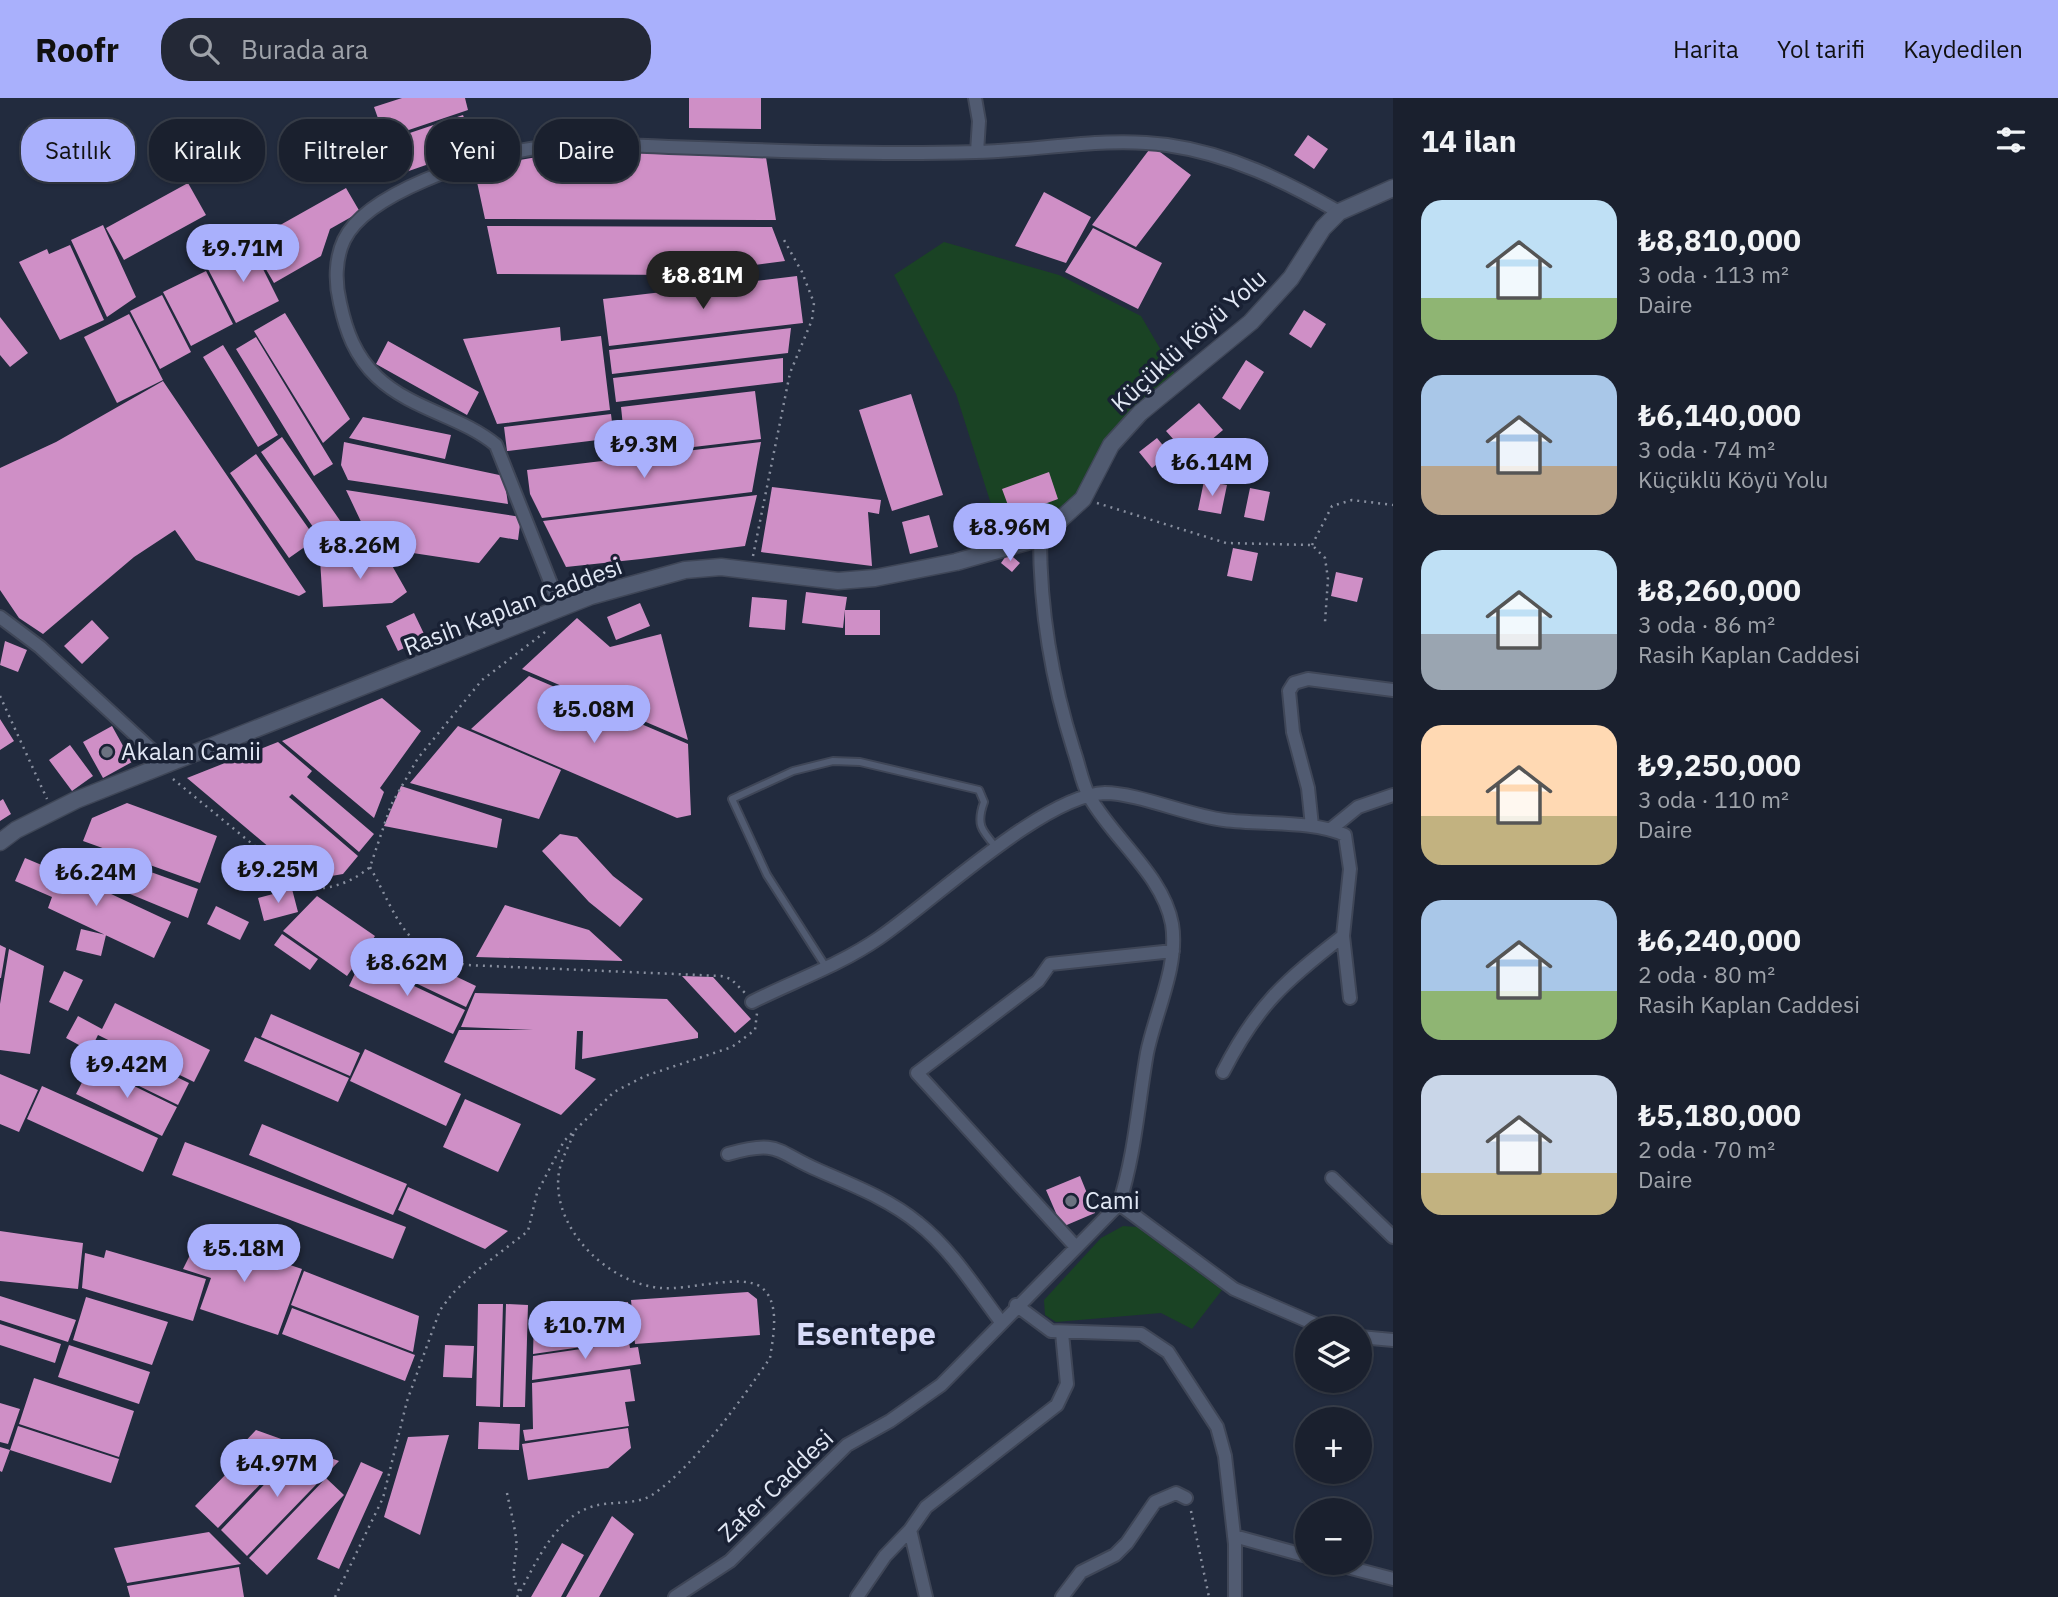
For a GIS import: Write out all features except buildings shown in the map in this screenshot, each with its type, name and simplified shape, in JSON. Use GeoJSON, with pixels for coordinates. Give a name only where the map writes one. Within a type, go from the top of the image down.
{"type":"FeatureCollection","features":[{"type":"Feature","properties":{"kind":"street"},"geometry":{"type":"LineString","coordinates":[[975,98],[979,121],[976,152]]}},
{"type":"Feature","properties":{"kind":"street"},"geometry":{"type":"LineString","coordinates":[[561,609],[496,445],[477,431],[408,401],[376,376],[349,341],[337,289],[337,260],[344,239],[359,221],[390,197],[439,174],[526,149],[588,144],[976,152],[1129,144],[1166,145],[1219,155],[1286,181],[1339,212]]}},
{"type":"Feature","properties":{"kind":"street","name":"Küçüklü Köyü Yolu"},"geometry":{"type":"LineString","coordinates":[[1062,519],[1083,499],[1111,445],[1140,413],[1251,322],[1291,278],[1323,228],[1339,212],[1393,188]]}},
{"type":"Feature","properties":{"kind":"street","name":"Rasih Kaplan Caddesi"},"geometry":{"type":"LineString","coordinates":[[0,842],[16,830],[53,812],[590,596],[685,570],[720,567],[838,581],[875,578],[956,562],[1040,538],[1062,519]]}},
{"type":"Feature","properties":{"kind":"street"},"geometry":{"type":"LineString","coordinates":[[1040,538],[1040,572],[1048,643],[1060,708],[1089,795],[1166,903],[1172,926],[1172,951],[1148,1051],[1128,1176],[1119,1204],[1234,1289],[1296,1316]]}},
{"type":"Feature","properties":{"kind":"street"},"geometry":{"type":"LineString","coordinates":[[0,617],[40,648],[164,766]]}},
{"type":"Feature","properties":{"kind":"street"},"geometry":{"type":"LineString","coordinates":[[1312,826],[1308,788],[1293,732],[1289,691],[1294,683],[1308,678],[1393,690]]}},
{"type":"Feature","properties":{"kind":"street"},"geometry":{"type":"LineString","coordinates":[[751,1002],[827,968],[879,938],[998,848],[1065,803],[1089,795],[1108,793],[1221,820],[1312,826],[1331,829],[1345,835],[1350,869],[1343,936],[1349,998]]}},
{"type":"Feature","properties":{"kind":"street"},"geometry":{"type":"LineString","coordinates":[[1331,829],[1358,807],[1393,795]]}},
{"type":"Feature","properties":{"kind":"street"},"geometry":{"type":"LineString","coordinates":[[1223,1072],[1251,1023],[1270,998],[1287,979],[1343,936]]}},
{"type":"Feature","properties":{"kind":"street"},"geometry":{"type":"LineString","coordinates":[[1075,1246],[917,1073],[1038,981],[1050,964],[1172,951]]}},
{"type":"Feature","properties":{"kind":"street"},"geometry":{"type":"LineString","coordinates":[[728,1154],[754,1146],[782,1150],[810,1167],[865,1190],[919,1223],[957,1264],[1001,1322]]}},
{"type":"Feature","properties":{"kind":"street"},"geometry":{"type":"LineString","coordinates":[[1332,1178],[1393,1237]]}},
{"type":"Feature","properties":{"kind":"street","name":"Zafer Caddesi"},"geometry":{"type":"LineString","coordinates":[[675,1597],[730,1561],[847,1445],[890,1421],[941,1385],[1016,1305],[1119,1204]]}},
{"type":"Feature","properties":{"kind":"street"},"geometry":{"type":"LineString","coordinates":[[1016,1305],[1051,1331],[1141,1334],[1168,1352],[1217,1427],[1225,1456],[1234,1536],[1235,1597]]}},
{"type":"Feature","properties":{"kind":"street"},"geometry":{"type":"LineString","coordinates":[[857,1597],[926,1507],[1057,1405],[1067,1384],[1062,1333]]}},
{"type":"Feature","properties":{"kind":"street"},"geometry":{"type":"LineString","coordinates":[[1372,1338],[1393,1340]]}},
{"type":"Feature","properties":{"kind":"street"},"geometry":{"type":"LineString","coordinates":[[1062,1597],[1081,1572],[1115,1555],[1127,1543],[1155,1502],[1176,1493],[1186,1498]]}},
{"type":"Feature","properties":{"kind":"street"},"geometry":{"type":"LineString","coordinates":[[910,1530],[926,1597]]}},
{"type":"Feature","properties":{"kind":"street"},"geometry":{"type":"LineString","coordinates":[[1234,1536],[1295,1553]]}},
{"type":"Feature","properties":{"kind":"street"},"geometry":{"type":"LineString","coordinates":[[1372,1572],[1392,1577]]}},
{"type":"Feature","properties":{"kind":"lane"},"geometry":{"type":"LineString","coordinates":[[827,968],[772,883],[732,799],[806,766],[833,761],[860,762],[979,790],[985,803],[979,815],[979,827],[998,848]]}},
{"type":"Feature","properties":{"kind":"path"},"geometry":{"type":"LineString","coordinates":[[751,569],[790,373],[812,320],[814,303],[802,272],[784,240]]}},
{"type":"Feature","properties":{"kind":"path"},"geometry":{"type":"LineString","coordinates":[[1083,499],[1226,544],[1312,545],[1325,558],[1328,579],[1325,622]]}},
{"type":"Feature","properties":{"kind":"path"},"geometry":{"type":"LineString","coordinates":[[1312,545],[1332,506],[1352,500],[1393,505]]}},
{"type":"Feature","properties":{"kind":"path"},"geometry":{"type":"LineString","coordinates":[[164,766],[306,888],[317,890],[339,884],[360,876],[370,867],[391,805],[418,758],[482,680],[550,628]]}},
{"type":"Feature","properties":{"kind":"path"},"geometry":{"type":"LineString","coordinates":[[0,696],[53,812]]}},
{"type":"Feature","properties":{"kind":"path"},"geometry":{"type":"LineString","coordinates":[[335,1597],[383,1498],[407,1401],[440,1310],[475,1272],[528,1231],[537,1194],[550,1164],[575,1129],[614,1092],[645,1076],[732,1047],[748,1038],[758,1022],[751,1002],[731,979],[721,976],[467,965],[445,961],[420,948],[410,938],[370,867]]}},
{"type":"Feature","properties":{"kind":"path"},"geometry":{"type":"LineString","coordinates":[[517,1597],[556,1531],[571,1516],[594,1506],[650,1496],[685,1465],[771,1358],[774,1336],[774,1306],[761,1287],[743,1282],[662,1289],[630,1282],[609,1270],[588,1250],[571,1227],[560,1200],[559,1174],[575,1129]]}},
{"type":"Feature","properties":{"kind":"path"},"geometry":{"type":"LineString","coordinates":[[508,1493],[517,1541],[513,1567],[515,1586],[520,1592]]}},
{"type":"Feature","properties":{"kind":"path"},"geometry":{"type":"LineString","coordinates":[[1186,1498],[1209,1597]]}},
{"type":"Feature","properties":{"kind":"green space"},"geometry":{"type":"Polygon","coordinates":[[[944,242],[1059,275],[1141,316],[1179,381],[1140,413],[1062,519],[1005,548],[956,394],[894,275],[944,242]]]}},
{"type":"Feature","properties":{"kind":"green space"},"geometry":{"type":"Polygon","coordinates":[[[1123,1226],[1137,1227],[1222,1290],[1192,1329],[1161,1313],[1056,1322],[1045,1315],[1044,1300],[1101,1238],[1123,1226]]]}},
{"type":"Feature","properties":{"kind":"place","name":"Akalan Camii"},"geometry":{"type":"Point","coordinates":[107,752]}},
{"type":"Feature","properties":{"kind":"place","name":"Cami"},"geometry":{"type":"Point","coordinates":[1071,1201]}},
{"type":"Feature","properties":{"kind":"district","name":"Esentepe"},"geometry":{"type":"Point","coordinates":[866,1334]}}]}
